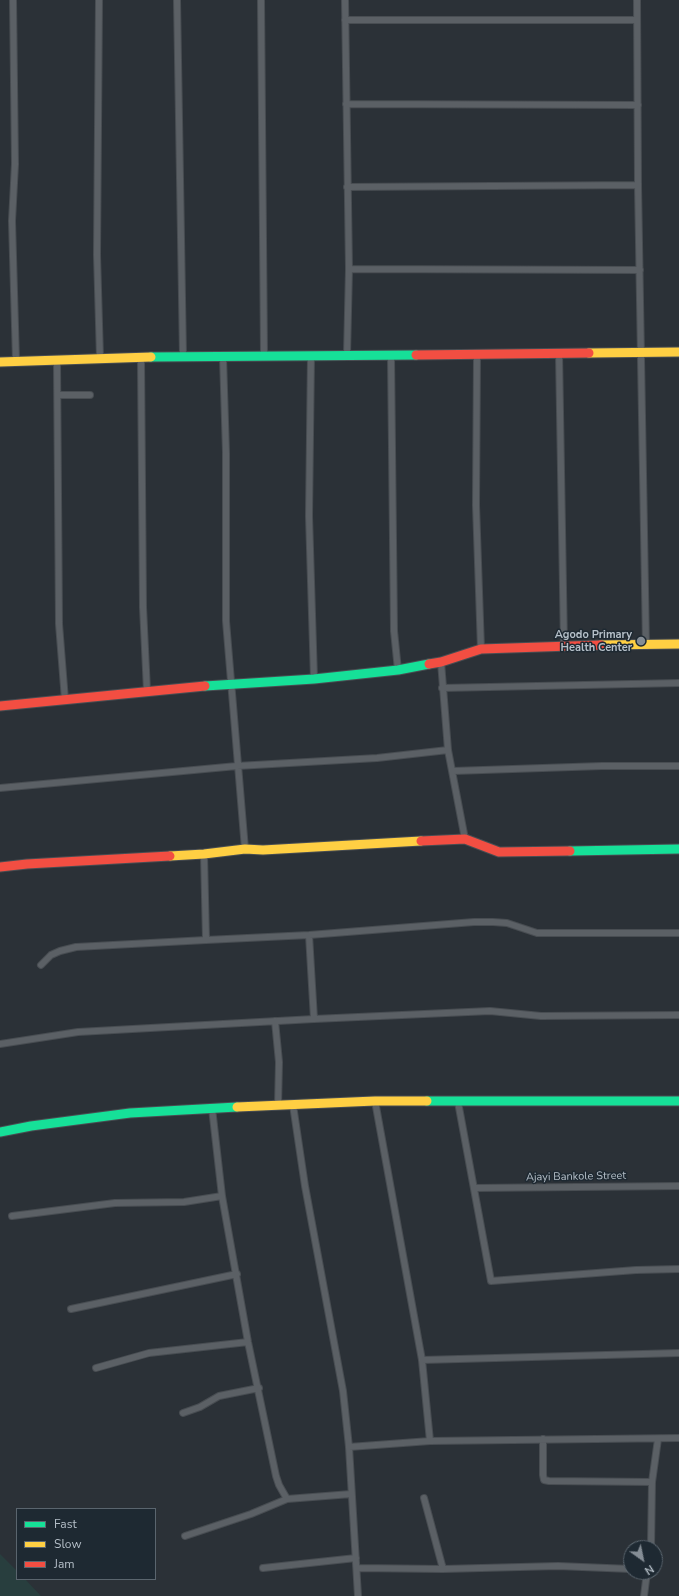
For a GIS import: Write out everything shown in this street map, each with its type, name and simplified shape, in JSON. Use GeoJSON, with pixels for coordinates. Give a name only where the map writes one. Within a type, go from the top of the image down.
{"type":"FeatureCollection","features":[{"type":"Feature","properties":{"kind":"street"},"geometry":{"type":"LineString","coordinates":[[13,0],[15,164],[12,221],[16,361]]}},
{"type":"Feature","properties":{"kind":"street"},"geometry":{"type":"LineString","coordinates":[[99,0],[97,255],[100,358]]}},
{"type":"Feature","properties":{"kind":"street"},"geometry":{"type":"LineString","coordinates":[[177,0],[183,356]]}},
{"type":"Feature","properties":{"kind":"street"},"geometry":{"type":"LineString","coordinates":[[261,0],[264,355]]}},
{"type":"Feature","properties":{"kind":"street"},"geometry":{"type":"LineString","coordinates":[[345,0],[349,269],[347,355]]}},
{"type":"Feature","properties":{"kind":"street"},"geometry":{"type":"LineString","coordinates":[[637,0],[638,185],[646,646]]}},
{"type":"Feature","properties":{"kind":"street"},"geometry":{"type":"LineString","coordinates":[[345,20],[637,20]]}},
{"type":"Feature","properties":{"kind":"street"},"geometry":{"type":"LineString","coordinates":[[346,104],[638,105]]}},
{"type":"Feature","properties":{"kind":"street"},"geometry":{"type":"LineString","coordinates":[[347,187],[638,185]]}},
{"type":"Feature","properties":{"kind":"street"},"geometry":{"type":"LineString","coordinates":[[349,269],[640,270]]}},
{"type":"Feature","properties":{"kind":"street"},"geometry":{"type":"LineString","coordinates":[[0,362],[183,356],[477,356],[559,353],[679,352]]}},
{"type":"Feature","properties":{"kind":"street"},"geometry":{"type":"LineString","coordinates":[[559,353],[564,646]]}},
{"type":"Feature","properties":{"kind":"street"},"geometry":{"type":"LineString","coordinates":[[311,355],[309,516],[314,679]]}},
{"type":"Feature","properties":{"kind":"street"},"geometry":{"type":"LineString","coordinates":[[391,355],[394,631],[398,670]]}},
{"type":"Feature","properties":{"kind":"street"},"geometry":{"type":"LineString","coordinates":[[477,356],[476,505],[481,649]]}},
{"type":"Feature","properties":{"kind":"street"},"geometry":{"type":"LineString","coordinates":[[223,357],[226,454],[226,621],[244,849]]}},
{"type":"Feature","properties":{"kind":"street"},"geometry":{"type":"LineString","coordinates":[[141,358],[143,607],[147,691]]}},
{"type":"Feature","properties":{"kind":"street"},"geometry":{"type":"LineString","coordinates":[[57,361],[58,624],[65,700]]}},
{"type":"Feature","properties":{"kind":"street"},"geometry":{"type":"LineString","coordinates":[[58,395],[90,395]]}},
{"type":"Feature","properties":{"kind":"street"},"geometry":{"type":"LineString","coordinates":[[0,706],[230,683],[314,679],[398,670],[441,662],[481,649],[679,644]]}},
{"type":"Feature","properties":{"kind":"street"},"geometry":{"type":"LineString","coordinates":[[441,662],[448,750],[465,839]]}},
{"type":"Feature","properties":{"kind":"street"},"geometry":{"type":"LineString","coordinates":[[442,688],[679,683]]}},
{"type":"Feature","properties":{"kind":"street"},"geometry":{"type":"LineString","coordinates":[[0,788],[237,766],[377,758],[448,750]]}},
{"type":"Feature","properties":{"kind":"street"},"geometry":{"type":"LineString","coordinates":[[453,771],[602,766],[679,766]]}},
{"type":"Feature","properties":{"kind":"street"},"geometry":{"type":"LineString","coordinates":[[0,867],[35,863],[204,854],[244,849],[263,850],[465,839],[499,852],[679,849]]}},
{"type":"Feature","properties":{"kind":"street"},"geometry":{"type":"LineString","coordinates":[[204,854],[206,940]]}},
{"type":"Feature","properties":{"kind":"street"},"geometry":{"type":"LineString","coordinates":[[41,965],[51,955],[76,947],[309,936],[493,922],[506,923],[537,934],[679,933]]}},
{"type":"Feature","properties":{"kind":"street"},"geometry":{"type":"LineString","coordinates":[[309,936],[314,1018]]}},
{"type":"Feature","properties":{"kind":"street"},"geometry":{"type":"LineString","coordinates":[[0,1044],[78,1032],[314,1018],[490,1011],[541,1016],[679,1015]]}},
{"type":"Feature","properties":{"kind":"street"},"geometry":{"type":"LineString","coordinates":[[275,1021],[279,1062],[278,1106]]}},
{"type":"Feature","properties":{"kind":"street"},"geometry":{"type":"LineString","coordinates":[[0,1132],[31,1126],[130,1113],[212,1108],[376,1101],[679,1101]]}},
{"type":"Feature","properties":{"kind":"street"},"geometry":{"type":"LineString","coordinates":[[376,1101],[422,1360],[430,1441]]}},
{"type":"Feature","properties":{"kind":"street"},"geometry":{"type":"LineString","coordinates":[[458,1102],[492,1281],[636,1270],[679,1269]]}},
{"type":"Feature","properties":{"kind":"street"},"geometry":{"type":"LineString","coordinates":[[293,1105],[305,1186],[343,1391],[349,1447],[358,1596]]}},
{"type":"Feature","properties":{"kind":"street"},"geometry":{"type":"LineString","coordinates":[[212,1108],[222,1196],[248,1342],[259,1388],[276,1476],[287,1499]]}},
{"type":"Feature","properties":{"kind":"street","name":"Ajayi Bankole Street"},"geometry":{"type":"LineString","coordinates":[[474,1188],[679,1186]]}},
{"type":"Feature","properties":{"kind":"street"},"geometry":{"type":"LineString","coordinates":[[12,1216],[115,1203],[184,1202],[222,1196]]}},
{"type":"Feature","properties":{"kind":"street"},"geometry":{"type":"LineString","coordinates":[[71,1309],[237,1274]]}},
{"type":"Feature","properties":{"kind":"street"},"geometry":{"type":"LineString","coordinates":[[96,1368],[149,1352],[248,1342]]}},
{"type":"Feature","properties":{"kind":"street"},"geometry":{"type":"LineString","coordinates":[[422,1360],[679,1353]]}},
{"type":"Feature","properties":{"kind":"street"},"geometry":{"type":"LineString","coordinates":[[183,1413],[200,1407],[219,1396],[259,1388]]}},
{"type":"Feature","properties":{"kind":"street"},"geometry":{"type":"LineString","coordinates":[[349,1447],[430,1441],[679,1438]]}},
{"type":"Feature","properties":{"kind":"street"},"geometry":{"type":"LineString","coordinates":[[542,1439],[544,1480],[652,1482]]}},
{"type":"Feature","properties":{"kind":"street"},"geometry":{"type":"LineString","coordinates":[[651,1540],[652,1482],[658,1439]]}},
{"type":"Feature","properties":{"kind":"street"},"geometry":{"type":"LineString","coordinates":[[185,1536],[251,1514],[287,1499],[351,1494]]}},
{"type":"Feature","properties":{"kind":"street"},"geometry":{"type":"LineString","coordinates":[[424,1498],[443,1569]]}},
{"type":"Feature","properties":{"kind":"street"},"geometry":{"type":"LineString","coordinates":[[263,1568],[356,1558]]}},
{"type":"Feature","properties":{"kind":"street"},"geometry":{"type":"LineString","coordinates":[[357,1568],[443,1569],[558,1566],[623,1569]]}},
{"type":"Feature","properties":{"kind":"street"},"geometry":{"type":"LineString","coordinates":[[644,1596],[645,1580]]}},
{"type":"Feature","properties":{"kind":"green space"},"geometry":{"type":"Polygon","coordinates":[[[0,1554],[16,1570],[16,1580],[26,1580],[41,1596],[0,1596],[0,1554]]]}},
{"type":"Feature","properties":{"kind":"traffic: fast"},"geometry":{"type":"LineString","coordinates":[[151,357],[416,355]]}},
{"type":"Feature","properties":{"kind":"traffic: fast"},"geometry":{"type":"LineString","coordinates":[[205,686],[314,679],[398,670],[429,664]]}},
{"type":"Feature","properties":{"kind":"traffic: fast"},"geometry":{"type":"LineString","coordinates":[[570,851],[679,849]]}},
{"type":"Feature","properties":{"kind":"traffic: fast"},"geometry":{"type":"LineString","coordinates":[[427,1101],[679,1101]]}},
{"type":"Feature","properties":{"kind":"traffic: fast"},"geometry":{"type":"LineString","coordinates":[[0,1132],[31,1126],[130,1113],[237,1107]]}},
{"type":"Feature","properties":{"kind":"traffic: slow"},"geometry":{"type":"LineString","coordinates":[[589,353],[679,352]]}},
{"type":"Feature","properties":{"kind":"traffic: slow"},"geometry":{"type":"LineString","coordinates":[[0,362],[151,357]]}},
{"type":"Feature","properties":{"kind":"traffic: slow"},"geometry":{"type":"LineString","coordinates":[[601,645],[679,644]]}},
{"type":"Feature","properties":{"kind":"traffic: slow"},"geometry":{"type":"LineString","coordinates":[[170,856],[245,849],[263,850],[421,841]]}},
{"type":"Feature","properties":{"kind":"traffic: slow"},"geometry":{"type":"LineString","coordinates":[[237,1107],[375,1101],[427,1101]]}},
{"type":"Feature","properties":{"kind":"traffic: jam"},"geometry":{"type":"LineString","coordinates":[[416,355],[589,353]]}},
{"type":"Feature","properties":{"kind":"traffic: jam"},"geometry":{"type":"LineString","coordinates":[[429,664],[441,662],[481,649],[601,645]]}},
{"type":"Feature","properties":{"kind":"traffic: jam"},"geometry":{"type":"LineString","coordinates":[[0,706],[205,686]]}},
{"type":"Feature","properties":{"kind":"traffic: jam"},"geometry":{"type":"LineString","coordinates":[[421,841],[465,839],[499,852],[570,851]]}},
{"type":"Feature","properties":{"kind":"traffic: jam"},"geometry":{"type":"LineString","coordinates":[[0,867],[27,864],[170,856]]}},
{"type":"Feature","properties":{"kind":"place","name":"Agodo Primary Health Center"},"geometry":{"type":"Point","coordinates":[641,641]}}]}
